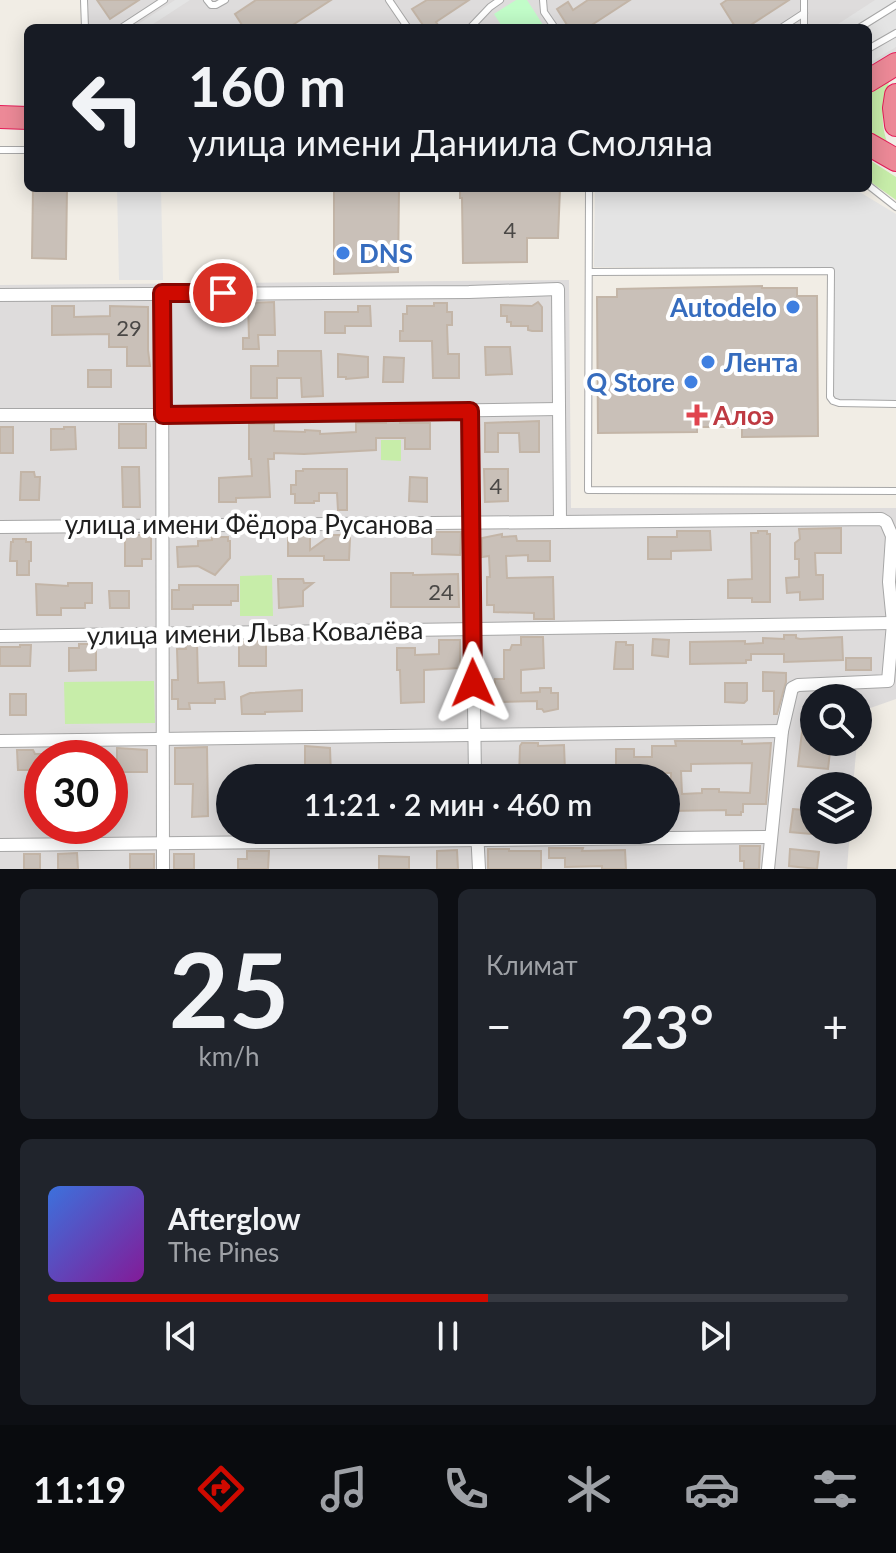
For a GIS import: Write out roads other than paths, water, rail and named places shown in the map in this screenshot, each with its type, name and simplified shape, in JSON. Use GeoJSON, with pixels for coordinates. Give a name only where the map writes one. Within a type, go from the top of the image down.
{"type":"FeatureCollection","features":[{"type":"Feature","properties":{"kind":"highway"},"geometry":{"type":"LineString","coordinates":[[872,79],[896,64]]}},
{"type":"Feature","properties":{"kind":"highway"},"geometry":{"type":"LineString","coordinates":[[896,95],[896,125]]}},
{"type":"Feature","properties":{"kind":"highway"},"geometry":{"type":"LineString","coordinates":[[0,107],[24,107]]}},
{"type":"Feature","properties":{"kind":"highway"},"geometry":{"type":"LineString","coordinates":[[0,117],[24,118]]}},
{"type":"Feature","properties":{"kind":"highway"},"geometry":{"type":"LineString","coordinates":[[872,146],[896,160]]}},
{"type":"Feature","properties":{"kind":"street"},"geometry":{"type":"LineString","coordinates":[[0,295],[558,289],[560,521]]}},
{"type":"Feature","properties":{"kind":"street"},"geometry":{"type":"LineString","coordinates":[[162,293],[163,869]]}},
{"type":"Feature","properties":{"kind":"street"},"geometry":{"type":"LineString","coordinates":[[0,415],[559,409]]}},
{"type":"Feature","properties":{"kind":"street"},"geometry":{"type":"LineString","coordinates":[[470,411],[475,764]]}},
{"type":"Feature","properties":{"kind":"street","name":"улица имени Фёдора Русанова"},"geometry":{"type":"LineString","coordinates":[[0,527],[881,519],[886,522],[892,536],[892,582]]}},
{"type":"Feature","properties":{"kind":"street"},"geometry":{"type":"LineString","coordinates":[[768,869],[782,731],[792,688],[798,685],[888,681],[893,623],[892,582]]}},
{"type":"Feature","properties":{"kind":"street","name":"улица имени Льва Ковалёва"},"geometry":{"type":"LineString","coordinates":[[0,636],[893,623]]}},
{"type":"Feature","properties":{"kind":"street"},"geometry":{"type":"LineString","coordinates":[[0,741],[782,731]]}},
{"type":"Feature","properties":{"kind":"street"},"geometry":{"type":"LineString","coordinates":[[680,836],[770,837]]}},
{"type":"Feature","properties":{"kind":"street"},"geometry":{"type":"LineString","coordinates":[[0,845],[216,843]]}},
{"type":"Feature","properties":{"kind":"street"},"geometry":{"type":"LineString","coordinates":[[478,844],[479,869]]}},
{"type":"Feature","properties":{"kind":"lane"},"geometry":{"type":"LineString","coordinates":[[84,0],[85,24]]}},
{"type":"Feature","properties":{"kind":"lane"},"geometry":{"type":"LineString","coordinates":[[127,24],[164,0]]}},
{"type":"Feature","properties":{"kind":"lane"},"geometry":{"type":"LineString","coordinates":[[207,0],[211,5],[225,0]]}},
{"type":"Feature","properties":{"kind":"lane"},"geometry":{"type":"LineString","coordinates":[[389,0],[405,24]]}},
{"type":"Feature","properties":{"kind":"lane"},"geometry":{"type":"LineString","coordinates":[[474,24],[500,0]]}},
{"type":"Feature","properties":{"kind":"lane"},"geometry":{"type":"LineString","coordinates":[[543,0],[544,12],[552,24]]}},
{"type":"Feature","properties":{"kind":"lane"},"geometry":{"type":"LineString","coordinates":[[804,0],[804,24]]}},
{"type":"Feature","properties":{"kind":"lane"},"geometry":{"type":"LineString","coordinates":[[865,24],[896,5]]}},
{"type":"Feature","properties":{"kind":"lane"},"geometry":{"type":"LineString","coordinates":[[787,24],[804,13]]}},
{"type":"Feature","properties":{"kind":"lane"},"geometry":{"type":"LineString","coordinates":[[872,47],[896,33]]}},
{"type":"Feature","properties":{"kind":"lane"},"geometry":{"type":"LineString","coordinates":[[0,150],[24,150]]}},
{"type":"Feature","properties":{"kind":"lane"},"geometry":{"type":"LineString","coordinates":[[872,188],[896,207]]}},
{"type":"Feature","properties":{"kind":"lane"},"geometry":{"type":"LineString","coordinates":[[589,192],[588,490],[896,491]]}},
{"type":"Feature","properties":{"kind":"lane"},"geometry":{"type":"LineString","coordinates":[[589,272],[831,271],[830,397],[839,403],[896,404]]}},
{"type":"Feature","properties":{"kind":"place","name":"DNS"},"geometry":{"type":"Point","coordinates":[343,253]}},
{"type":"Feature","properties":{"kind":"place","name":"Autodelo"},"geometry":{"type":"Point","coordinates":[793,307]}},
{"type":"Feature","properties":{"kind":"place","name":"Лента"},"geometry":{"type":"Point","coordinates":[708,362]}},
{"type":"Feature","properties":{"kind":"place","name":"Q Store"},"geometry":{"type":"Point","coordinates":[691,382]}},
{"type":"Feature","properties":{"kind":"place","name":"Алоэ"},"geometry":{"type":"Point","coordinates":[697,415]}}]}
